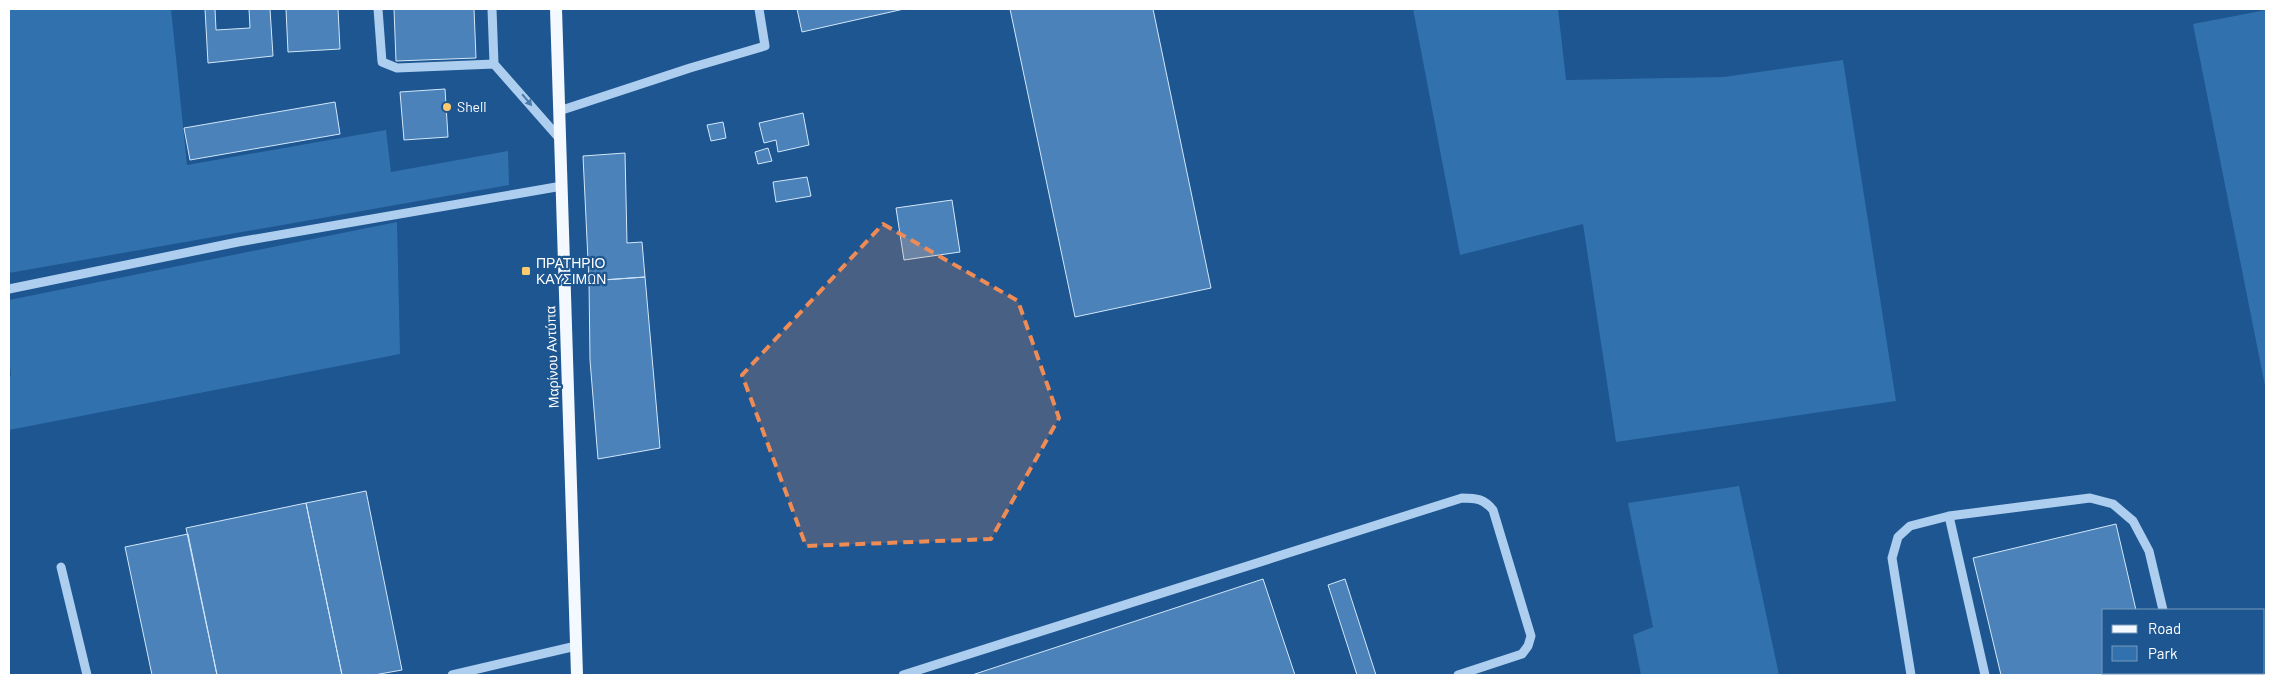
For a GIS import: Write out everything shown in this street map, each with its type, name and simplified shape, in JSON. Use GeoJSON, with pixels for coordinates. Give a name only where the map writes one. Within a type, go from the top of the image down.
{"type":"FeatureCollection","features":[{"type":"Feature","properties":{"kind":"main road","name":"Μαρίνου Αντύπα"},"geometry":{"type":"LineString","coordinates":[[556,9],[577,675]]}},
{"type":"Feature","properties":{"kind":"lane"},"geometry":{"type":"LineString","coordinates":[[378,9],[382,62],[389,66],[397,68],[494,64]]}},
{"type":"Feature","properties":{"kind":"lane"},"geometry":{"type":"LineString","coordinates":[[492,9],[494,64],[560,139]]}},
{"type":"Feature","properties":{"kind":"lane"},"geometry":{"type":"LineString","coordinates":[[559,111],[690,68],[765,46],[759,9]]}},
{"type":"Feature","properties":{"kind":"lane"},"geometry":{"type":"LineString","coordinates":[[9,289],[238,242],[562,186]]}},
{"type":"Feature","properties":{"kind":"lane"},"geometry":{"type":"LineString","coordinates":[[903,675],[1462,498],[1476,498],[1486,501],[1493,510],[1531,636],[1528,646],[1522,654],[1458,675]]}},
{"type":"Feature","properties":{"kind":"lane"},"geometry":{"type":"LineString","coordinates":[[1911,675],[1892,558],[1898,537],[1910,526],[1950,516],[2090,498],[2113,504],[2134,521],[2148,551],[2162,609]]}},
{"type":"Feature","properties":{"kind":"lane"},"geometry":{"type":"LineString","coordinates":[[1950,516],[1984,675]]}},
{"type":"Feature","properties":{"kind":"lane"},"geometry":{"type":"LineString","coordinates":[[61,567],[88,675]]}},
{"type":"Feature","properties":{"kind":"lane"},"geometry":{"type":"LineString","coordinates":[[452,675],[576,646]]}},
{"type":"Feature","properties":{"kind":"highlighted area"},"geometry":{"type":"Polygon","coordinates":[[[883,224],[1018,301],[1059,418],[991,539],[806,546],[742,375],[883,224]]]}},
{"type":"Feature","properties":{"kind":"green space"},"geometry":{"type":"Polygon","coordinates":[[[9,9],[171,9],[187,165],[386,130],[391,172],[508,151],[509,185],[9,273],[9,9]]]}},
{"type":"Feature","properties":{"kind":"green space"},"geometry":{"type":"Polygon","coordinates":[[[1413,9],[1558,9],[1566,80],[1724,77],[1843,60],[1896,401],[1616,442],[1583,224],[1460,255],[1413,9]]]}},
{"type":"Feature","properties":{"kind":"green space"},"geometry":{"type":"Polygon","coordinates":[[[2266,10],[2266,391],[2193,24],[2266,10]]]}},
{"type":"Feature","properties":{"kind":"green space"},"geometry":{"type":"Polygon","coordinates":[[[397,222],[400,354],[9,430],[9,377],[11,376],[9,300],[397,222]]]}},
{"type":"Feature","properties":{"kind":"green space"},"geometry":{"type":"Polygon","coordinates":[[[1739,486],[1779,675],[1641,675],[1633,635],[1653,627],[1628,503],[1739,486]]]}},
{"type":"Feature","properties":{"kind":"building"},"geometry":{"type":"Polygon","coordinates":[[[205,9],[215,9],[216,30],[250,28],[249,9],[270,9],[273,56],[208,63],[205,9]]]}},
{"type":"Feature","properties":{"kind":"building"},"geometry":{"type":"Polygon","coordinates":[[[286,9],[338,9],[340,49],[288,52],[286,9]]]}},
{"type":"Feature","properties":{"kind":"building"},"geometry":{"type":"Polygon","coordinates":[[[394,9],[474,9],[476,58],[396,61],[394,9]]]}},
{"type":"Feature","properties":{"kind":"building"},"geometry":{"type":"Polygon","coordinates":[[[797,9],[904,9],[802,32],[797,9]]]}},
{"type":"Feature","properties":{"kind":"building"},"geometry":{"type":"Polygon","coordinates":[[[1010,9],[1153,9],[1211,288],[1075,317],[1010,9]]]}},
{"type":"Feature","properties":{"kind":"building"},"geometry":{"type":"Polygon","coordinates":[[[445,89],[448,137],[404,140],[400,92],[445,89]]]}},
{"type":"Feature","properties":{"kind":"building"},"geometry":{"type":"Polygon","coordinates":[[[335,102],[340,134],[190,160],[184,128],[335,102]]]}},
{"type":"Feature","properties":{"kind":"building"},"geometry":{"type":"Polygon","coordinates":[[[803,113],[809,145],[778,152],[776,140],[764,143],[759,123],[803,113]]]}},
{"type":"Feature","properties":{"kind":"building"},"geometry":{"type":"Polygon","coordinates":[[[723,122],[726,138],[711,141],[707,125],[723,122]]]}},
{"type":"Feature","properties":{"kind":"building"},"geometry":{"type":"Polygon","coordinates":[[[768,148],[772,161],[758,164],[755,152],[768,148]]]}},
{"type":"Feature","properties":{"kind":"building"},"geometry":{"type":"Polygon","coordinates":[[[625,153],[627,243],[642,242],[645,277],[589,281],[583,156],[625,153]]]}},
{"type":"Feature","properties":{"kind":"building"},"geometry":{"type":"Polygon","coordinates":[[[807,177],[811,196],[776,202],[773,182],[807,177]]]}},
{"type":"Feature","properties":{"kind":"building"},"geometry":{"type":"Polygon","coordinates":[[[952,200],[960,252],[904,260],[896,208],[952,200]]]}},
{"type":"Feature","properties":{"kind":"building"},"geometry":{"type":"Polygon","coordinates":[[[645,277],[660,448],[598,459],[590,360],[589,281],[645,277]]]}},
{"type":"Feature","properties":{"kind":"building"},"geometry":{"type":"Polygon","coordinates":[[[366,491],[402,670],[374,675],[342,675],[306,503],[366,491]]]}},
{"type":"Feature","properties":{"kind":"building"},"geometry":{"type":"Polygon","coordinates":[[[306,503],[342,675],[217,675],[186,528],[306,503]]]}},
{"type":"Feature","properties":{"kind":"building"},"geometry":{"type":"Polygon","coordinates":[[[2116,524],[2136,609],[2102,609],[2102,674],[2152,675],[2001,675],[1973,558],[2116,524]]]}},
{"type":"Feature","properties":{"kind":"building"},"geometry":{"type":"Polygon","coordinates":[[[188,534],[217,675],[152,675],[125,547],[188,534]]]}},
{"type":"Feature","properties":{"kind":"building"},"geometry":{"type":"Polygon","coordinates":[[[1263,579],[1295,675],[972,675],[1263,579]]]}},
{"type":"Feature","properties":{"kind":"building"},"geometry":{"type":"Polygon","coordinates":[[[1345,579],[1376,675],[1357,675],[1328,585],[1345,579]]]}},
{"type":"Feature","properties":{"kind":"place","name":"Shell"},"geometry":{"type":"Point","coordinates":[447,107]}},
{"type":"Feature","properties":{"kind":"place","name":"ΠΡΑΤΗΡΙΟ ΚΑΥΣΙΜΩΝ"},"geometry":{"type":"Point","coordinates":[526,271]}}]}
